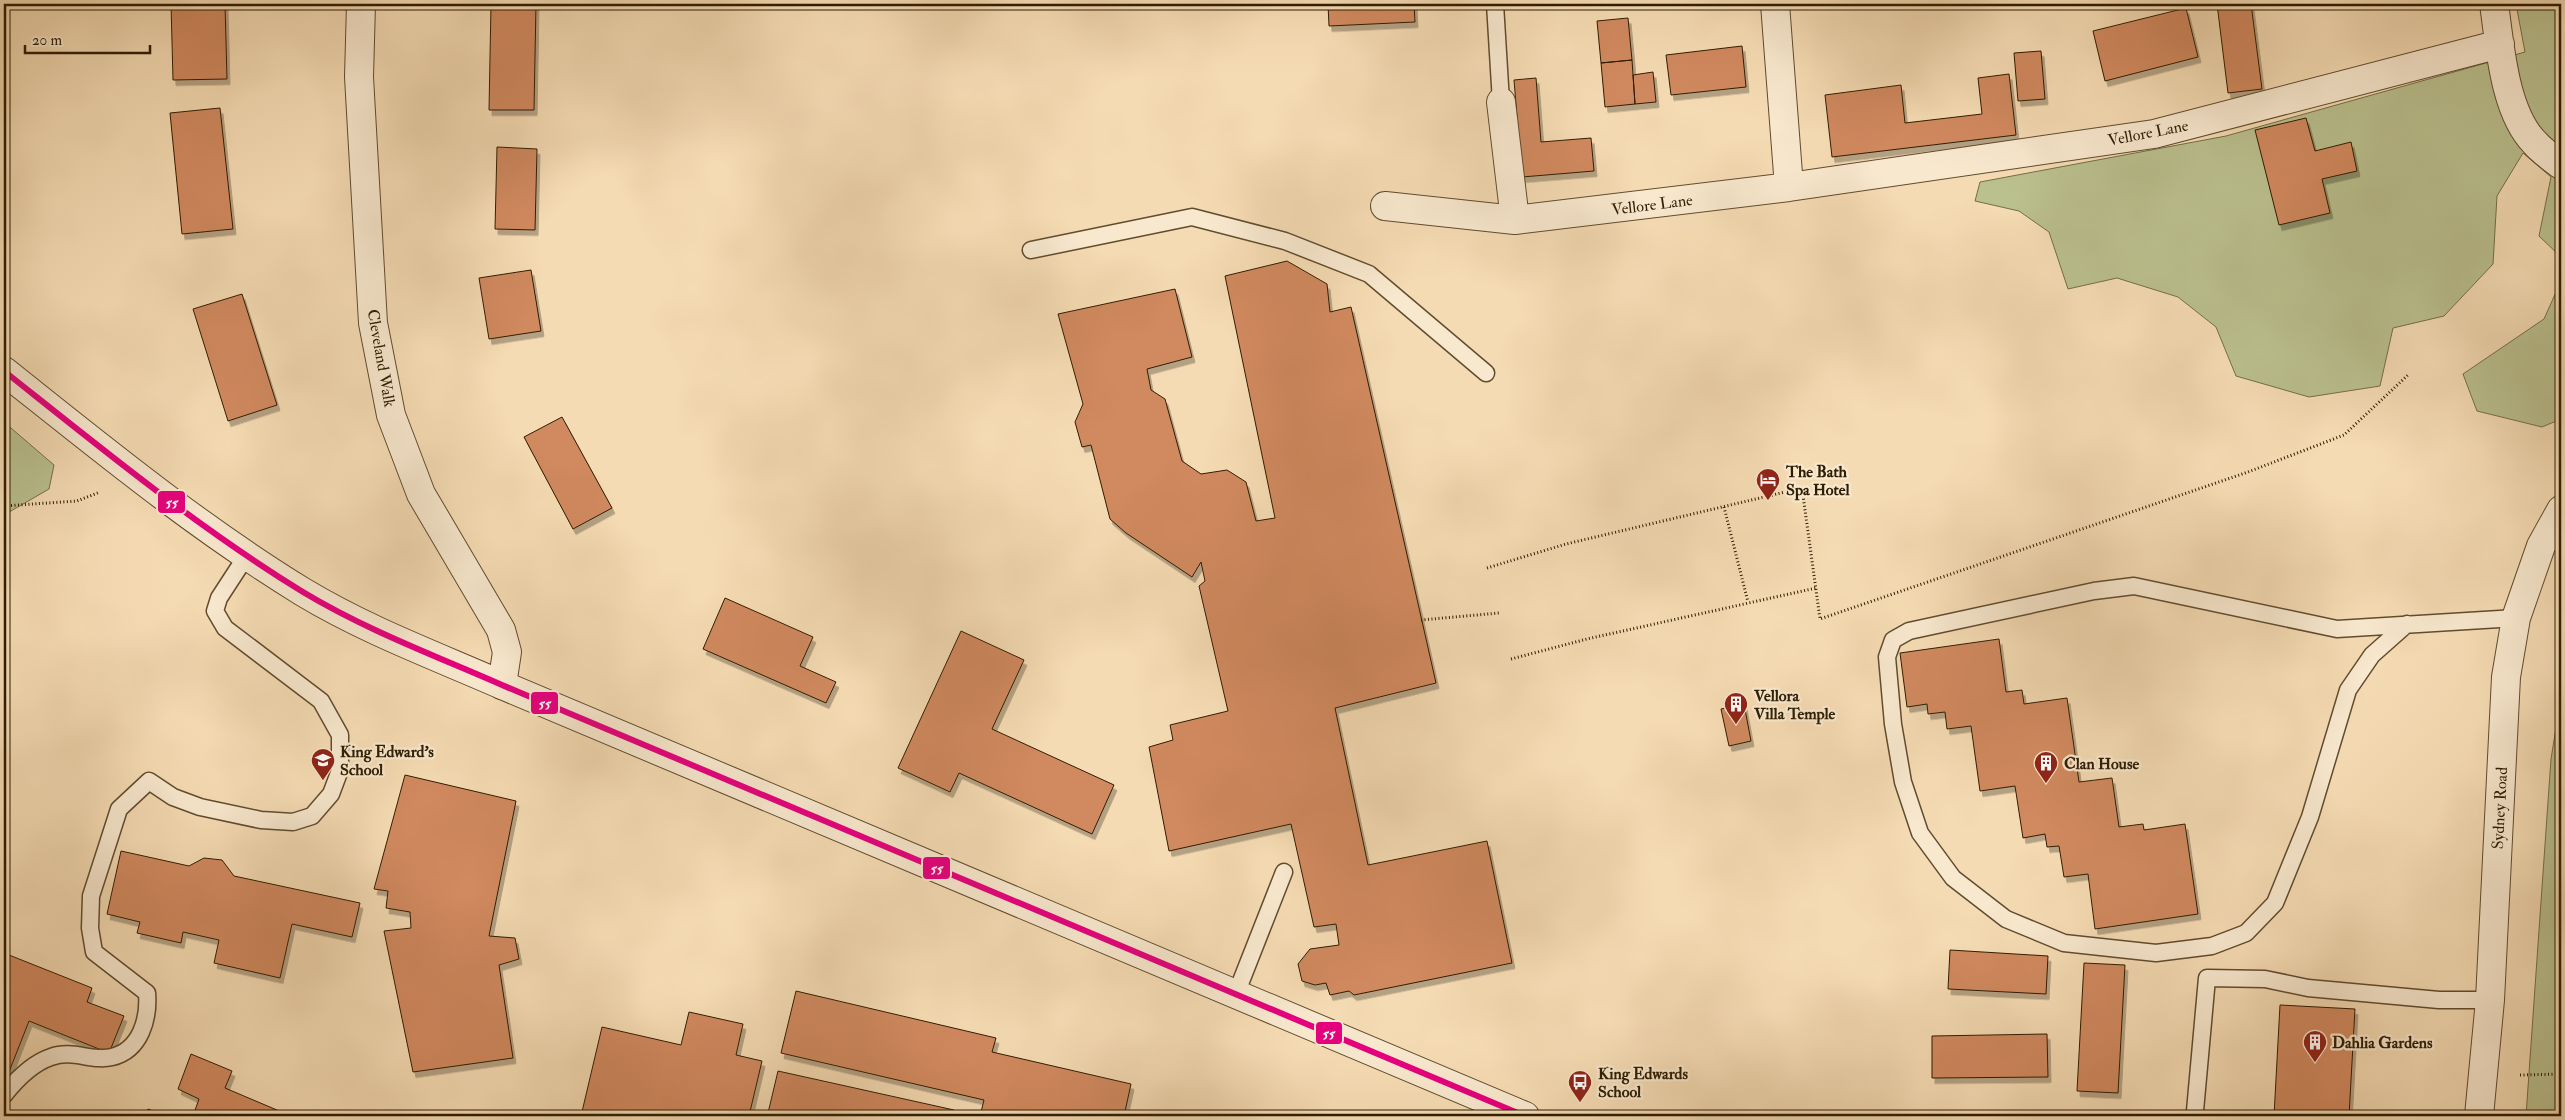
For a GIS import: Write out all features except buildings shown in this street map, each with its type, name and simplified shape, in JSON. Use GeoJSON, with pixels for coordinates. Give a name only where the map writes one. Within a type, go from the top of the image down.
{"type":"FeatureCollection","features":[{"type":"Feature","properties":{"kind":"street","name":"Cleveland Walk"},"geometry":{"type":"LineString","coordinates":[[361,4],[359,77],[374,323],[391,415],[421,494],[500,630],[507,652],[502,685]]}},
{"type":"Feature","properties":{"kind":"street"},"geometry":{"type":"LineString","coordinates":[[1775,4],[1789,187]]}},
{"type":"Feature","properties":{"kind":"street"},"geometry":{"type":"LineString","coordinates":[[2494,4],[2508,90],[2520,123],[2534,142],[2561,165]]}},
{"type":"Feature","properties":{"kind":"street","name":"Vellore Lane"},"geometry":{"type":"LineString","coordinates":[[1385,206],[1515,220],[1789,187],[2154,134],[2500,44]]}},
{"type":"Feature","properties":{"kind":"street"},"geometry":{"type":"LineString","coordinates":[[1501,102],[1515,220]]}},
{"type":"Feature","properties":{"kind":"street"},"geometry":{"type":"LineString","coordinates":[[4,371],[138,477],[247,556],[304,592],[361,623],[502,685],[1525,1116]]}},
{"type":"Feature","properties":{"kind":"street","name":"Sydney Road"},"geometry":{"type":"LineString","coordinates":[[2479,1116],[2490,1000],[2506,677],[2516,618],[2541,546],[2561,510]]}},
{"type":"Feature","properties":{"kind":"lane"},"geometry":{"type":"LineString","coordinates":[[1495,4],[1501,102]]}},
{"type":"Feature","properties":{"kind":"lane"},"geometry":{"type":"LineString","coordinates":[[1031,250],[1192,217],[1285,241],[1370,274],[1486,373]]}},
{"type":"Feature","properties":{"kind":"lane"},"geometry":{"type":"LineString","coordinates":[[4,1095],[16,1080],[50,1057],[69,1053],[112,1058],[125,1050],[141,1034],[148,1014],[147,993],[94,952],[90,928],[91,896],[119,809],[149,781],[173,797],[200,807],[261,820],[293,822],[312,816],[331,794],[340,770],[340,735],[321,701],[225,628],[215,611],[219,598],[247,556]]}},
{"type":"Feature","properties":{"kind":"lane"},"geometry":{"type":"LineString","coordinates":[[2407,624],[2372,655],[2348,690],[2310,817],[2275,903],[2246,933],[2212,946],[2156,953],[2064,943],[2006,920],[1954,878],[1920,833],[1903,782],[1893,724],[1887,657],[1894,640],[1909,631],[2094,591],[2134,586],[2337,629],[2407,624],[2516,618]]}},
{"type":"Feature","properties":{"kind":"lane"},"geometry":{"type":"LineString","coordinates":[[1236,994],[1284,872]]}},
{"type":"Feature","properties":{"kind":"lane"},"geometry":{"type":"LineString","coordinates":[[2195,1111],[2207,978],[2265,980],[2308,988],[2439,1000],[2490,1000]]}},
{"type":"Feature","properties":{"kind":"path"},"geometry":{"type":"LineString","coordinates":[[1487,568],[1566,544],[1802,488],[1820,619],[2248,472],[2344,435],[2409,374]]}},
{"type":"Feature","properties":{"kind":"path"},"geometry":{"type":"LineString","coordinates":[[4,506],[76,501],[138,477]]}},
{"type":"Feature","properties":{"kind":"path"},"geometry":{"type":"LineString","coordinates":[[1724,506],[1748,602]]}},
{"type":"Feature","properties":{"kind":"path"},"geometry":{"type":"LineString","coordinates":[[1511,659],[1586,639],[1816,588]]}},
{"type":"Feature","properties":{"kind":"path"},"geometry":{"type":"LineString","coordinates":[[1421,620],[1499,613]]}},
{"type":"Feature","properties":{"kind":"path"},"geometry":{"type":"LineString","coordinates":[[2536,1075],[2561,1074]]}},
{"type":"Feature","properties":{"kind":"green space"},"geometry":{"type":"Polygon","coordinates":[[[2516,4],[2561,4],[2561,257],[2539,236],[2551,177],[2523,153],[2497,196],[2493,264],[2444,316],[2393,328],[2380,386],[2309,397],[2236,376],[2216,327],[2178,297],[2117,278],[2068,289],[2049,232],[2019,211],[1975,201],[1980,182],[2226,136],[2525,52],[2516,4]]]}},
{"type":"Feature","properties":{"kind":"green space"},"geometry":{"type":"Polygon","coordinates":[[[2561,281],[2561,419],[2542,427],[2477,411],[2463,374],[2544,319],[2561,281]]]}},
{"type":"Feature","properties":{"kind":"green space"},"geometry":{"type":"Polygon","coordinates":[[[4,422],[54,465],[49,489],[4,515],[4,422]]]}},
{"type":"Feature","properties":{"kind":"green space"},"geometry":{"type":"Polygon","coordinates":[[[2561,697],[2561,1116],[2526,1116],[2551,759],[2561,697]]]}},
{"type":"Feature","properties":{"kind":"transit line","name":"55"},"geometry":{"type":"LineString","coordinates":[[4,371],[187,514],[303,592],[351,618],[401,642],[502,685],[1525,1116]]}},
{"type":"Feature","properties":{"kind":"place","name":"The Bath Spa Hotel"},"geometry":{"type":"Point","coordinates":[1768,501]}},
{"type":"Feature","properties":{"kind":"place","name":"Vellora Villa Temple"},"geometry":{"type":"Point","coordinates":[1736,725]}},
{"type":"Feature","properties":{"kind":"place","name":"King Edward's School"},"geometry":{"type":"Point","coordinates":[323,781]}},
{"type":"Feature","properties":{"kind":"place","name":"Clan House"},"geometry":{"type":"Point","coordinates":[2046,784]}},
{"type":"Feature","properties":{"kind":"place","name":"Dahlia Gardens"},"geometry":{"type":"Point","coordinates":[2315,1063]}},
{"type":"Feature","properties":{"kind":"place","name":"King Edwards School"},"geometry":{"type":"Point","coordinates":[1580,1103]}}]}
